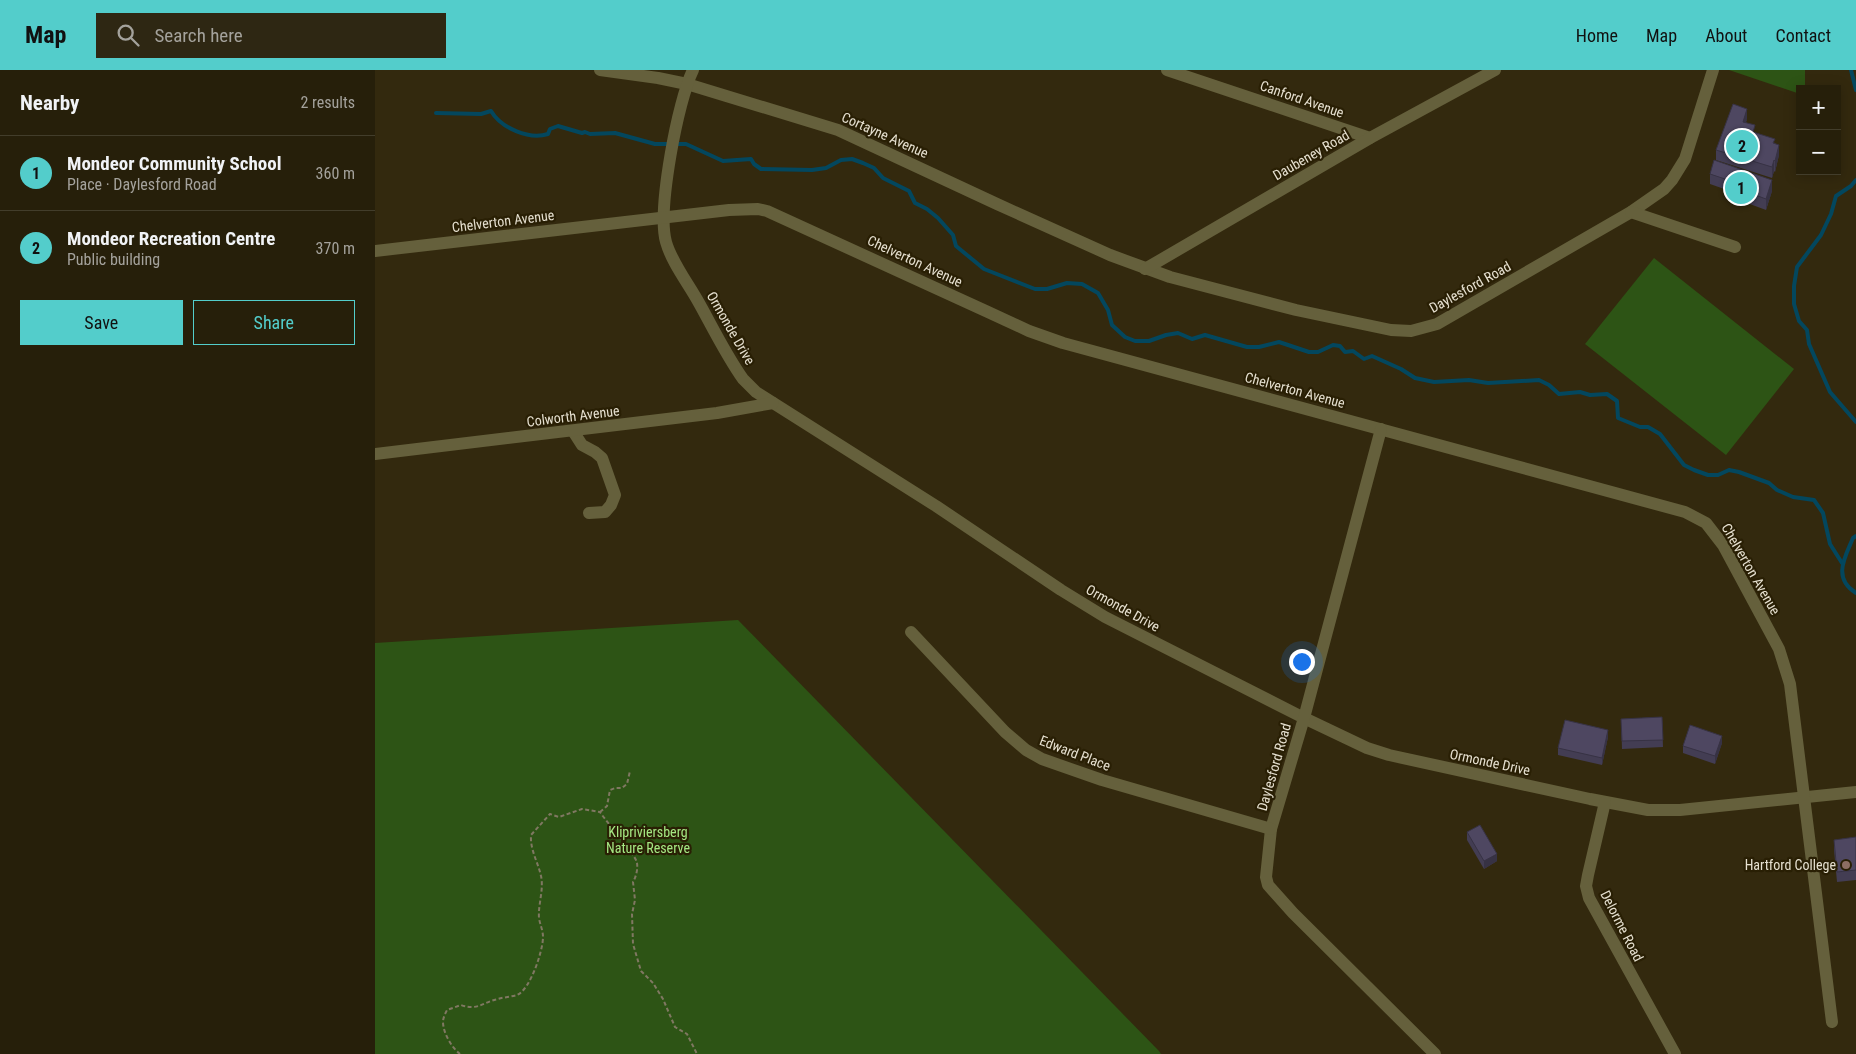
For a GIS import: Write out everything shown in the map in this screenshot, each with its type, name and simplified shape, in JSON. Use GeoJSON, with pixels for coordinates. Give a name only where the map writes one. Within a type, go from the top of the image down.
{"type":"FeatureCollection","features":[{"type":"Feature","properties":{"kind":"street","name":"Cortayne Avenue"},"geometry":{"type":"LineString","coordinates":[[599,70],[687,84],[838,130],[997,204],[1145,269]]}},
{"type":"Feature","properties":{"kind":"street","name":"Ormonde Drive"},"geometry":{"type":"LineString","coordinates":[[693,70],[687,84],[674,138],[665,192],[665,237],[669,250],[738,371],[749,386],[1098,612],[1304,718],[1367,748],[1389,755],[1648,810],[1671,811],[1856,792]]}},
{"type":"Feature","properties":{"kind":"street","name":"Canford Avenue"},"geometry":{"type":"LineString","coordinates":[[1167,70],[1202,75],[1370,138]]}},
{"type":"Feature","properties":{"kind":"street","name":"Daubeney Road"},"geometry":{"type":"LineString","coordinates":[[1145,269],[1370,138],[1495,70]]}},
{"type":"Feature","properties":{"kind":"street","name":"Daylesford Road"},"geometry":{"type":"LineString","coordinates":[[1145,269],[1197,285],[1296,310],[1391,330],[1411,331],[1437,324],[1631,212],[1664,189],[1681,168],[1713,70]]}},
{"type":"Feature","properties":{"kind":"street","name":"Chelverton Avenue"},"geometry":{"type":"LineString","coordinates":[[375,251],[729,210],[758,209],[767,211],[1029,331],[1095,352],[1685,512],[1706,523],[1723,545],[1747,587],[1786,666],[1790,684],[1832,1022]]}},
{"type":"Feature","properties":{"kind":"street"},"geometry":{"type":"LineString","coordinates":[[1631,212],[1735,246]]}},
{"type":"Feature","properties":{"kind":"street","name":"Colworth Avenue"},"geometry":{"type":"LineString","coordinates":[[375,454],[573,431],[735,410],[773,403]]}},
{"type":"Feature","properties":{"kind":"street","name":"Daylesford Road"},"geometry":{"type":"LineString","coordinates":[[1381,429],[1304,718],[1271,829],[1266,869],[1269,884],[1293,913],[1435,1054]]}},
{"type":"Feature","properties":{"kind":"street"},"geometry":{"type":"LineString","coordinates":[[573,431],[582,445],[602,458],[615,495],[611,505],[605,512],[589,513]]}},
{"type":"Feature","properties":{"kind":"street","name":"Edward Place"},"geometry":{"type":"LineString","coordinates":[[911,632],[1005,732],[1026,750],[1043,759],[1102,780],[1271,829]]}},
{"type":"Feature","properties":{"kind":"street","name":"Delorme Road"},"geometry":{"type":"LineString","coordinates":[[1605,802],[1586,886],[1589,898],[1675,1054]]}},
{"type":"Feature","properties":{"kind":"path"},"geometry":{"type":"LineString","coordinates":[[600,812],[607,806],[609,790],[622,788],[627,784],[630,771]]}},
{"type":"Feature","properties":{"kind":"path"},"geometry":{"type":"LineString","coordinates":[[460,1054],[446,1034],[443,1021],[447,1010],[461,1005],[469,1008],[484,1005],[495,999],[518,995],[528,985],[542,947],[543,934],[539,918],[543,888],[530,844],[531,835],[551,814],[559,817],[582,809],[600,812]]}},
{"type":"Feature","properties":{"kind":"path"},"geometry":{"type":"LineString","coordinates":[[600,812],[607,824],[633,854],[637,862],[633,882],[635,900],[632,914],[633,944],[641,971],[653,983],[663,998],[675,1027],[687,1034],[697,1054]]}},
{"type":"Feature","properties":{"kind":"green space"},"geometry":{"type":"Polygon","coordinates":[[[1729,70],[1805,70],[1805,85],[1796,85],[1796,93],[1729,70]]]}},
{"type":"Feature","properties":{"kind":"green space"},"geometry":{"type":"Polygon","coordinates":[[[1654,258],[1794,369],[1726,455],[1585,344],[1654,258]]]}},
{"type":"Feature","properties":{"kind":"green space","name":"Klipriviersberg Nature Reserve"},"geometry":{"type":"Polygon","coordinates":[[[738,620],[1161,1054],[375,1054],[375,643],[738,620]]]}},
{"type":"Feature","properties":{"kind":"building"},"geometry":{"type":"Polygon","coordinates":[[[1733,104],[1747,109],[1743,122],[1755,125],[1753,132],[1775,139],[1773,143],[1779,145],[1772,167],[1716,150],[1733,104]]]}},
{"type":"Feature","properties":{"kind":"building"},"geometry":{"type":"Polygon","coordinates":[[[1714,160],[1772,180],[1766,199],[1747,192],[1749,187],[1710,174],[1714,160]]]}},
{"type":"Feature","properties":{"kind":"building"},"geometry":{"type":"Polygon","coordinates":[[[1662,717],[1663,740],[1622,741],[1621,719],[1662,717]]]}},
{"type":"Feature","properties":{"kind":"building"},"geometry":{"type":"Polygon","coordinates":[[[1565,720],[1608,730],[1602,758],[1558,748],[1565,720]]]}},
{"type":"Feature","properties":{"kind":"building"},"geometry":{"type":"Polygon","coordinates":[[[1690,725],[1722,736],[1715,756],[1683,746],[1690,725]]]}},
{"type":"Feature","properties":{"kind":"building"},"geometry":{"type":"Polygon","coordinates":[[[1480,825],[1497,854],[1484,861],[1467,832],[1480,825]]]}},
{"type":"Feature","properties":{"kind":"building","name":"Hartford College"},"geometry":{"type":"Polygon","coordinates":[[[1856,837],[1856,870],[1837,872],[1834,840],[1856,837]]]}},
{"type":"Feature","properties":{"kind":"waterway"},"geometry":{"type":"LineString","coordinates":[[1851,70],[1856,90]]}},
{"type":"Feature","properties":{"kind":"waterway"},"geometry":{"type":"LineString","coordinates":[[436,113],[481,114],[491,111],[501,123],[516,131],[532,135],[548,134],[550,129],[558,126],[590,134],[615,133],[655,144],[686,144],[723,161],[751,159],[761,169],[812,170],[826,168],[841,160],[852,159],[874,168],[883,178],[909,191],[915,203],[927,209],[938,218],[953,235],[956,246],[984,269],[1035,289],[1047,289],[1067,283],[1082,284],[1098,293],[1108,310],[1112,325],[1125,337],[1135,341],[1149,341],[1178,333],[1192,339],[1205,335],[1247,347],[1259,347],[1279,342],[1309,352],[1318,352],[1333,345],[1340,346],[1345,352],[1353,351],[1364,359],[1372,356],[1401,369],[1415,378],[1434,382],[1469,380],[1488,383],[1539,380],[1549,385],[1559,394],[1580,392],[1590,395],[1607,394],[1617,401],[1618,418],[1640,427],[1648,427],[1660,434],[1684,465],[1708,475],[1718,475],[1729,470],[1739,472],[1769,483],[1777,490],[1793,497],[1814,500],[1823,513],[1830,544],[1842,563]]}},
{"type":"Feature","properties":{"kind":"waterway"},"geometry":{"type":"LineString","coordinates":[[1856,180],[1851,186],[1836,196],[1831,214],[1821,235],[1797,267],[1794,286],[1794,304],[1799,321],[1807,330],[1809,344],[1830,392],[1856,422]]}},
{"type":"Feature","properties":{"kind":"waterway"},"geometry":{"type":"LineString","coordinates":[[1856,536],[1853,538],[1842,567],[1844,581],[1856,593]]}},
{"type":"Feature","properties":{"kind":"place","name":"Mondeor Recreation Centre"},"geometry":{"type":"Point","coordinates":[1742,146]}},
{"type":"Feature","properties":{"kind":"place","name":"Mondeor Community School"},"geometry":{"type":"Point","coordinates":[1741,188]}},
{"type":"Feature","properties":{"kind":"place","name":"Hartford College"},"geometry":{"type":"Point","coordinates":[1846,865]}}]}
